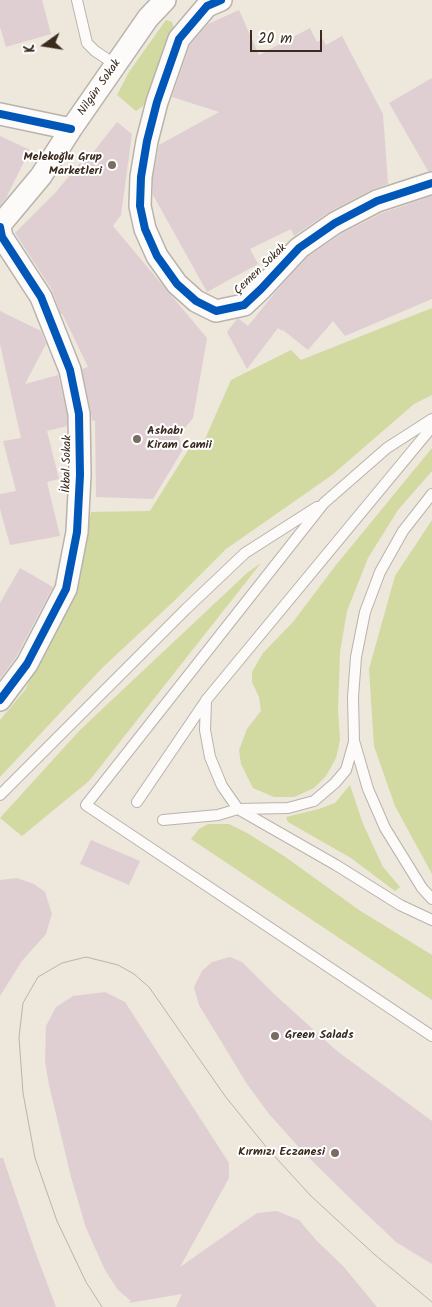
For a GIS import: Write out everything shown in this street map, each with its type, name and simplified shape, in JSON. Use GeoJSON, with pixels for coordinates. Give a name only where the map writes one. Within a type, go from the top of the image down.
{"type":"FeatureCollection","features":[{"type":"Feature","properties":{"kind":"street","name":"Nilgün Sokak"},"geometry":{"type":"LineString","coordinates":[[0,226],[41,176],[148,18],[166,0]]}},
{"type":"Feature","properties":{"kind":"street","name":"Çemen Sokak"},"geometry":{"type":"LineString","coordinates":[[210,2],[179,39],[160,95],[147,142],[141,177],[140,206],[145,228],[157,256],[177,284],[196,302],[216,311],[244,305],[299,248],[335,223],[377,201],[432,183]]}},
{"type":"Feature","properties":{"kind":"street"},"geometry":{"type":"LineString","coordinates":[[0,114],[71,130]]}},
{"type":"Feature","properties":{"kind":"street","name":"İkbal Sokak"},"geometry":{"type":"LineString","coordinates":[[0,226],[2,237],[41,297],[70,370],[79,414],[80,475],[76,532],[66,589],[27,664],[0,700]]}},
{"type":"Feature","properties":{"kind":"lane"},"geometry":{"type":"LineString","coordinates":[[77,0],[88,42],[95,51],[116,65]]}},
{"type":"Feature","properties":{"kind":"lane"},"geometry":{"type":"LineString","coordinates":[[0,795],[186,609],[245,553],[324,502],[386,448],[432,419]]}},
{"type":"Feature","properties":{"kind":"lane"},"geometry":{"type":"LineString","coordinates":[[137,802],[206,698],[432,427]]}},
{"type":"Feature","properties":{"kind":"lane"},"geometry":{"type":"LineString","coordinates":[[432,494],[403,531],[380,572],[365,612],[356,657],[353,697],[354,741],[368,789],[385,828],[422,888],[432,899]]}},
{"type":"Feature","properties":{"kind":"lane"},"geometry":{"type":"LineString","coordinates":[[324,502],[86,805],[432,1036]]}},
{"type":"Feature","properties":{"kind":"lane"},"geometry":{"type":"LineString","coordinates":[[206,698],[205,730],[210,756],[222,786],[238,809],[400,904],[432,920]]}},
{"type":"Feature","properties":{"kind":"lane"},"geometry":{"type":"LineString","coordinates":[[163,820],[218,815],[238,809],[288,808],[314,801],[335,783],[346,770],[354,741]]}},
{"type":"Feature","properties":{"kind":"green space"},"geometry":{"type":"Polygon","coordinates":[[[166,20],[172,22],[174,29],[143,106],[136,111],[117,95],[129,72],[166,20]]]}},
{"type":"Feature","properties":{"kind":"green space"},"geometry":{"type":"Polygon","coordinates":[[[432,308],[432,395],[414,404],[332,475],[226,549],[173,602],[103,667],[0,777],[0,720],[25,690],[67,607],[91,512],[150,511],[192,444],[202,446],[231,380],[291,350],[301,360],[432,308]]]}},
{"type":"Feature","properties":{"kind":"green space"},"geometry":{"type":"Polygon","coordinates":[[[432,448],[432,471],[398,510],[368,558],[347,611],[340,652],[338,710],[340,740],[336,758],[326,776],[314,788],[294,797],[274,797],[253,788],[241,764],[239,750],[247,729],[261,711],[259,697],[252,682],[252,672],[263,653],[293,622],[336,565],[432,448]]]}},
{"type":"Feature","properties":{"kind":"green space"},"geometry":{"type":"Polygon","coordinates":[[[432,520],[432,874],[395,806],[374,746],[369,669],[395,576],[432,520]]]}},
{"type":"Feature","properties":{"kind":"green space"},"geometry":{"type":"Polygon","coordinates":[[[261,563],[89,781],[22,836],[0,818],[80,730],[247,573],[261,563]]]}},
{"type":"Feature","properties":{"kind":"green space"},"geometry":{"type":"Polygon","coordinates":[[[350,785],[363,824],[383,867],[400,887],[395,891],[351,858],[288,822],[286,817],[335,803],[350,785]]]}},
{"type":"Feature","properties":{"kind":"green space"},"geometry":{"type":"Polygon","coordinates":[[[208,824],[229,824],[247,833],[284,856],[359,910],[432,955],[432,1000],[191,839],[199,829],[208,824]]]}},
{"type":"Feature","properties":{"kind":"building"},"geometry":{"type":"Polygon","coordinates":[[[0,0],[42,0],[51,34],[6,47],[0,27],[0,0]]]}},
{"type":"Feature","properties":{"kind":"building"},"geometry":{"type":"Polygon","coordinates":[[[239,10],[259,55],[310,28],[317,42],[323,39],[326,45],[342,36],[383,114],[388,184],[371,190],[329,212],[294,236],[291,229],[250,249],[258,264],[207,292],[153,195],[153,178],[159,145],[219,112],[172,97],[190,45],[208,24],[239,10]]]}},
{"type":"Feature","properties":{"kind":"building"},"geometry":{"type":"Polygon","coordinates":[[[432,78],[432,171],[428,171],[389,103],[432,78]]]}},
{"type":"Feature","properties":{"kind":"building"},"geometry":{"type":"Polygon","coordinates":[[[117,122],[132,134],[121,215],[113,226],[207,338],[193,418],[179,435],[182,451],[153,499],[96,497],[95,420],[92,421],[82,369],[88,367],[62,313],[61,315],[52,290],[15,233],[56,192],[80,163],[83,165],[117,122]]]}},
{"type":"Feature","properties":{"kind":"building"},"geometry":{"type":"Polygon","coordinates":[[[0,136],[30,150],[6,198],[0,206],[0,136]]]}},
{"type":"Feature","properties":{"kind":"building"},"geometry":{"type":"Polygon","coordinates":[[[432,196],[432,299],[345,336],[333,321],[308,350],[278,328],[247,369],[227,332],[237,319],[248,326],[307,257],[341,234],[382,213],[432,196]]]}},
{"type":"Feature","properties":{"kind":"building"},"geometry":{"type":"Polygon","coordinates":[[[0,311],[41,331],[46,344],[25,384],[58,375],[67,415],[67,426],[47,431],[59,479],[47,482],[60,536],[10,545],[0,509],[0,494],[16,491],[3,441],[21,438],[0,344],[0,311]]]}},
{"type":"Feature","properties":{"kind":"building"},"geometry":{"type":"Polygon","coordinates":[[[20,568],[53,587],[16,657],[0,679],[0,603],[20,568]]]}},
{"type":"Feature","properties":{"kind":"building"},"geometry":{"type":"Polygon","coordinates":[[[91,840],[140,861],[129,885],[80,864],[91,840]]]}},
{"type":"Feature","properties":{"kind":"building"},"geometry":{"type":"Polygon","coordinates":[[[17,878],[34,884],[45,892],[52,914],[46,934],[22,961],[0,996],[0,880],[17,878]]]}},
{"type":"Feature","properties":{"kind":"building"},"geometry":{"type":"Polygon","coordinates":[[[230,957],[242,962],[337,1051],[432,1121],[432,1264],[396,1242],[357,1205],[306,1155],[269,1114],[247,1084],[199,1005],[194,987],[202,971],[212,962],[230,957]]]}},
{"type":"Feature","properties":{"kind":"building"},"geometry":{"type":"Polygon","coordinates":[[[105,992],[125,1002],[229,1163],[229,1178],[180,1267],[257,1213],[277,1211],[299,1220],[316,1240],[343,1266],[377,1307],[176,1307],[182,1294],[129,1303],[131,1301],[118,1290],[105,1270],[86,1228],[71,1177],[45,1061],[46,1026],[56,1007],[73,996],[105,992]]]}},
{"type":"Feature","properties":{"kind":"building"},"geometry":{"type":"Polygon","coordinates":[[[0,1158],[3,1158],[56,1307],[0,1307],[0,1158]]]}},
{"type":"Feature","properties":{"kind":"tram line"},"geometry":{"type":"LineString","coordinates":[[102,1307],[86,1282],[57,1221],[35,1158],[23,1093],[19,1037],[23,1003],[38,977],[62,963],[86,957],[118,965],[134,974],[149,987],[225,1096],[267,1148],[311,1196],[374,1254],[432,1302]]}},
{"type":"Feature","properties":{"kind":"cycle path"},"geometry":{"type":"LineString","coordinates":[[221,0],[207,6],[179,39],[157,102],[147,141],[141,177],[140,206],[145,229],[157,256],[177,284],[196,301],[216,311],[244,305],[299,248],[335,223],[377,201],[432,183]]}},
{"type":"Feature","properties":{"kind":"cycle path"},"geometry":{"type":"LineString","coordinates":[[0,114],[71,129]]}},
{"type":"Feature","properties":{"kind":"cycle path"},"geometry":{"type":"LineString","coordinates":[[0,227],[2,237],[41,297],[70,370],[79,414],[80,475],[77,532],[66,589],[27,664],[0,700]]}},
{"type":"Feature","properties":{"kind":"place","name":"Melekoğlu Grup Marketleri"},"geometry":{"type":"Point","coordinates":[112,165]}},
{"type":"Feature","properties":{"kind":"place","name":"Ashabı Kiram Camii"},"geometry":{"type":"Point","coordinates":[137,439]}},
{"type":"Feature","properties":{"kind":"place","name":"Green Salads"},"geometry":{"type":"Point","coordinates":[275,1036]}},
{"type":"Feature","properties":{"kind":"place","name":"Kırmızı Eczanesi"},"geometry":{"type":"Point","coordinates":[335,1153]}}]}
